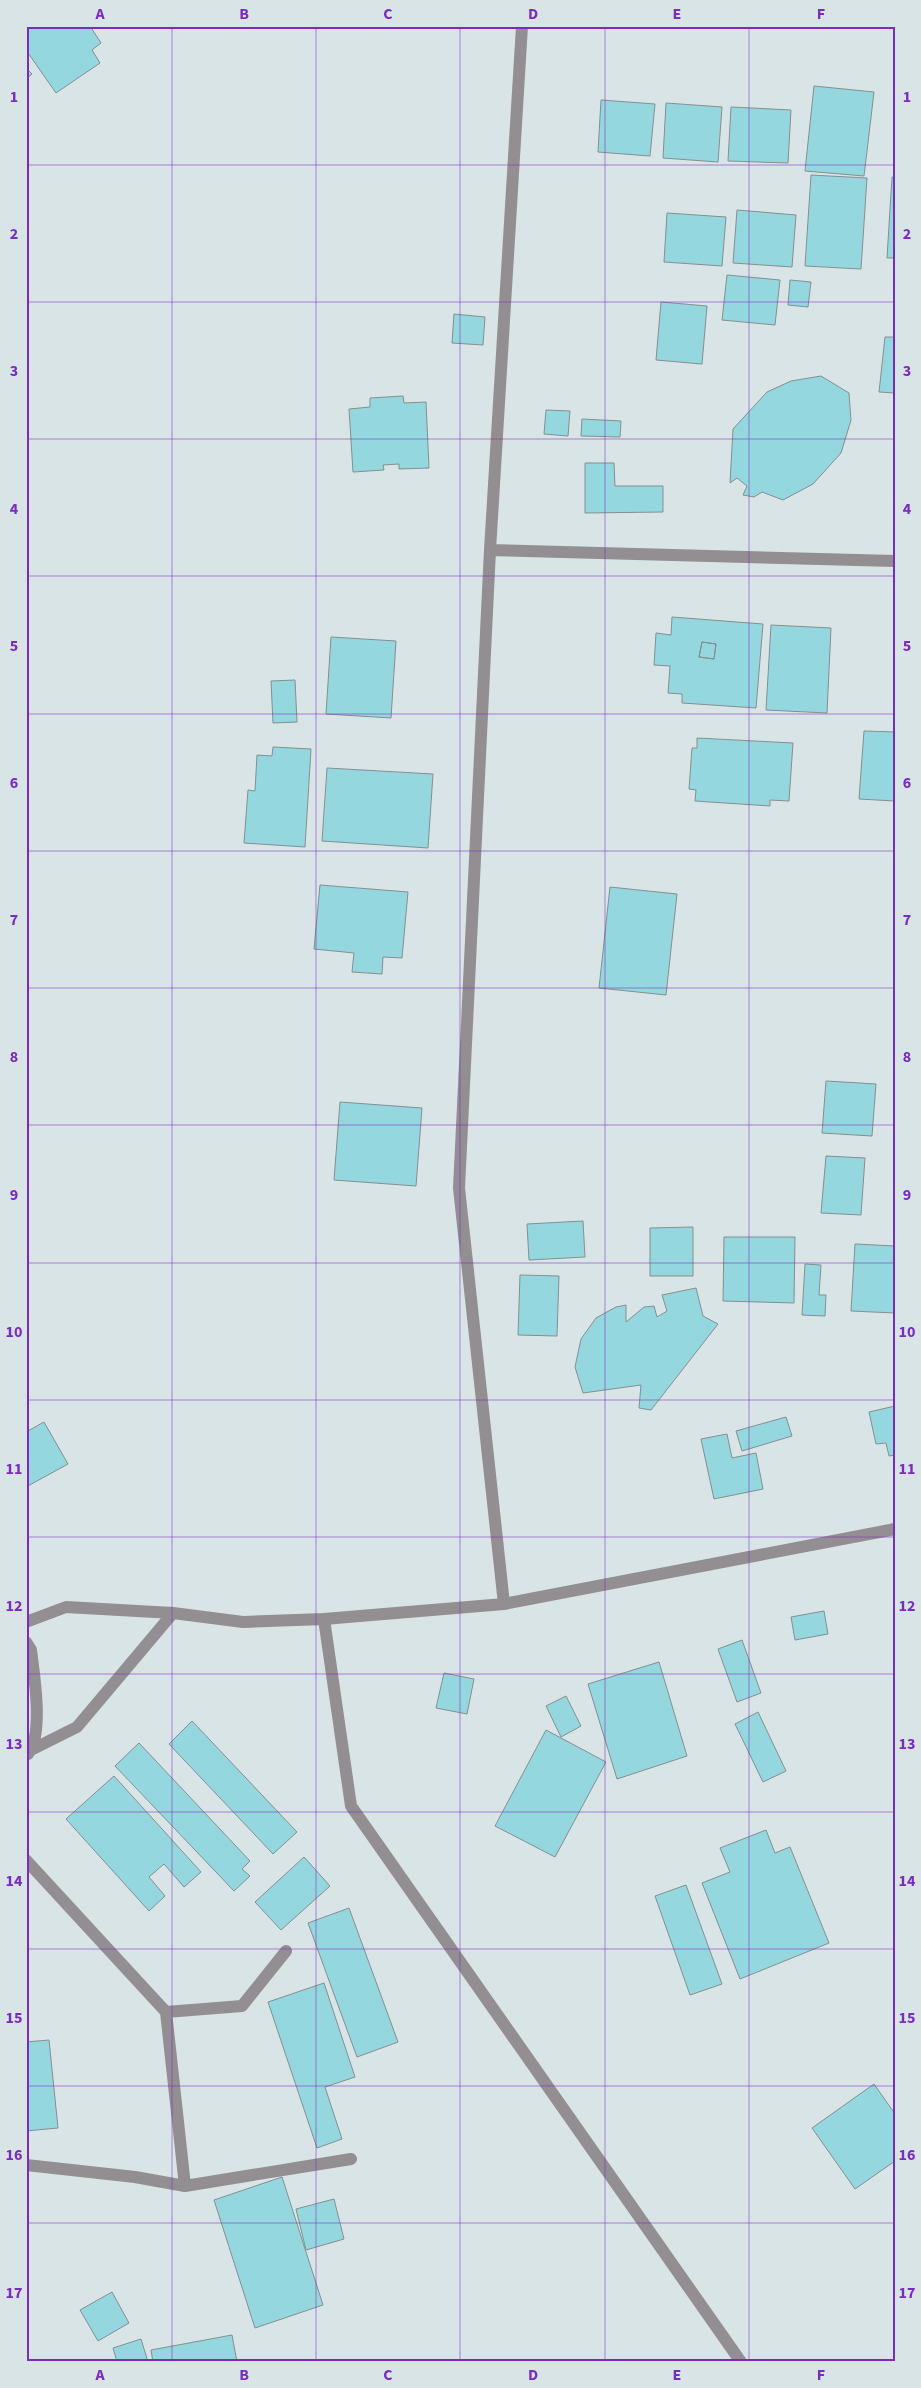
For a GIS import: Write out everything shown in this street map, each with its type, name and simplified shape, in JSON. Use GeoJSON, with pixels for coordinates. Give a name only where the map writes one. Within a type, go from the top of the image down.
{"type":"FeatureCollection","features":[{"type":"Feature","properties":{"kind":"street"},"geometry":{"type":"LineString","coordinates":[[504,1604],[459,1188],[490,550],[522,26]]}},
{"type":"Feature","properties":{"kind":"street"},"geometry":{"type":"LineString","coordinates":[[490,550],[895,561]]}},
{"type":"Feature","properties":{"kind":"street"},"geometry":{"type":"LineString","coordinates":[[26,1622],[66,1607],[173,1613],[243,1622],[324,1619],[504,1604],[895,1529]]}},
{"type":"Feature","properties":{"kind":"street"},"geometry":{"type":"LineString","coordinates":[[29,1753],[77,1727],[173,1613]]}},
{"type":"Feature","properties":{"kind":"street"},"geometry":{"type":"LineString","coordinates":[[324,1619],[351,1806],[741,2362]]}},
{"type":"Feature","properties":{"kind":"street"},"geometry":{"type":"LineString","coordinates":[[26,1642],[31,1650],[36,1707],[35,1733],[29,1753]]}},
{"type":"Feature","properties":{"kind":"street"},"geometry":{"type":"LineString","coordinates":[[26,1860],[166,2012],[185,2186]]}},
{"type":"Feature","properties":{"kind":"street"},"geometry":{"type":"LineString","coordinates":[[166,2012],[242,2006],[286,1951]]}},
{"type":"Feature","properties":{"kind":"street"},"geometry":{"type":"LineString","coordinates":[[26,2165],[135,2177],[185,2186],[351,2159]]}},
{"type":"Feature","properties":{"kind":"building"},"geometry":{"type":"Polygon","coordinates":[[[26,26],[90,26],[101,43],[92,50],[100,63],[56,93],[26,50],[26,26]]]}},
{"type":"Feature","properties":{"kind":"building"},"geometry":{"type":"Polygon","coordinates":[[[26,68],[32,74],[26,79],[26,68]]]}},
{"type":"Feature","properties":{"kind":"building"},"geometry":{"type":"Polygon","coordinates":[[[814,86],[874,92],[864,176],[805,171],[814,86]]]}},
{"type":"Feature","properties":{"kind":"building"},"geometry":{"type":"Polygon","coordinates":[[[601,100],[655,104],[650,156],[598,152],[601,100]]]}},
{"type":"Feature","properties":{"kind":"building"},"geometry":{"type":"Polygon","coordinates":[[[666,103],[722,107],[718,162],[663,158],[666,103]]]}},
{"type":"Feature","properties":{"kind":"building"},"geometry":{"type":"Polygon","coordinates":[[[731,107],[791,110],[788,163],[728,161],[731,107]]]}},
{"type":"Feature","properties":{"kind":"building"},"geometry":{"type":"Polygon","coordinates":[[[811,175],[867,178],[861,269],[805,266],[811,175]]]}},
{"type":"Feature","properties":{"kind":"building"},"geometry":{"type":"Polygon","coordinates":[[[892,177],[895,177],[895,258],[887,258],[892,177]]]}},
{"type":"Feature","properties":{"kind":"building"},"geometry":{"type":"Polygon","coordinates":[[[737,210],[796,215],[792,267],[733,263],[737,210]]]}},
{"type":"Feature","properties":{"kind":"building"},"geometry":{"type":"Polygon","coordinates":[[[667,213],[726,217],[722,266],[664,262],[667,213]]]}},
{"type":"Feature","properties":{"kind":"building"},"geometry":{"type":"Polygon","coordinates":[[[727,275],[780,280],[775,325],[722,320],[727,275]]]}},
{"type":"Feature","properties":{"kind":"building"},"geometry":{"type":"Polygon","coordinates":[[[790,280],[811,282],[808,307],[788,305],[790,280]]]}},
{"type":"Feature","properties":{"kind":"building"},"geometry":{"type":"Polygon","coordinates":[[[661,302],[707,306],[702,364],[656,360],[661,302]]]}},
{"type":"Feature","properties":{"kind":"building"},"geometry":{"type":"Polygon","coordinates":[[[454,314],[485,317],[483,345],[452,343],[454,314]]]}},
{"type":"Feature","properties":{"kind":"building"},"geometry":{"type":"Polygon","coordinates":[[[885,337],[895,337],[895,393],[879,392],[885,337]]]}},
{"type":"Feature","properties":{"kind":"building"},"geometry":{"type":"Polygon","coordinates":[[[821,376],[849,393],[851,420],[841,453],[813,484],[783,500],[762,492],[754,497],[743,495],[747,486],[737,478],[730,483],[733,429],[767,392],[791,381],[821,376]]]}},
{"type":"Feature","properties":{"kind":"building"},"geometry":{"type":"Polygon","coordinates":[[[403,396],[404,403],[426,402],[429,468],[399,469],[399,464],[383,465],[384,470],[353,472],[349,409],[370,407],[370,398],[403,396]]]}},
{"type":"Feature","properties":{"kind":"building"},"geometry":{"type":"Polygon","coordinates":[[[546,410],[570,411],[568,436],[544,434],[546,410]]]}},
{"type":"Feature","properties":{"kind":"building"},"geometry":{"type":"Polygon","coordinates":[[[582,419],[621,421],[620,437],[581,436],[582,419]]]}},
{"type":"Feature","properties":{"kind":"building"},"geometry":{"type":"Polygon","coordinates":[[[585,463],[614,463],[615,486],[663,486],[663,512],[585,513],[585,463]]]}},
{"type":"Feature","properties":{"kind":"building"},"geometry":{"type":"Polygon","coordinates":[[[672,617],[763,624],[756,708],[682,703],[682,694],[668,693],[670,666],[654,665],[656,633],[671,635],[672,617]],[[702,642],[699,657],[714,659],[716,644],[702,642]]]}},
{"type":"Feature","properties":{"kind":"building"},"geometry":{"type":"Polygon","coordinates":[[[771,625],[831,628],[827,713],[766,710],[771,625]]]}},
{"type":"Feature","properties":{"kind":"building"},"geometry":{"type":"Polygon","coordinates":[[[331,637],[396,641],[391,718],[326,714],[331,637]]]}},
{"type":"Feature","properties":{"kind":"building"},"geometry":{"type":"Polygon","coordinates":[[[702,642],[716,644],[714,659],[699,657],[702,642]]]}},
{"type":"Feature","properties":{"kind":"building"},"geometry":{"type":"Polygon","coordinates":[[[295,680],[297,722],[273,723],[271,681],[295,680]]]}},
{"type":"Feature","properties":{"kind":"building"},"geometry":{"type":"Polygon","coordinates":[[[864,731],[895,732],[895,801],[859,799],[864,731]]]}},
{"type":"Feature","properties":{"kind":"building"},"geometry":{"type":"Polygon","coordinates":[[[697,738],[793,743],[789,801],[770,800],[770,806],[695,801],[696,790],[689,789],[692,748],[697,748],[697,738]]]}},
{"type":"Feature","properties":{"kind":"building"},"geometry":{"type":"Polygon","coordinates":[[[273,747],[311,749],[305,847],[244,843],[248,790],[255,791],[257,755],[272,756],[273,747]]]}},
{"type":"Feature","properties":{"kind":"building"},"geometry":{"type":"Polygon","coordinates":[[[327,768],[433,774],[428,848],[322,841],[327,768]]]}},
{"type":"Feature","properties":{"kind":"building"},"geometry":{"type":"Polygon","coordinates":[[[320,885],[408,892],[402,958],[383,957],[382,974],[352,972],[354,953],[314,949],[320,885]]]}},
{"type":"Feature","properties":{"kind":"building"},"geometry":{"type":"Polygon","coordinates":[[[610,887],[677,894],[666,995],[599,988],[610,887]]]}},
{"type":"Feature","properties":{"kind":"building"},"geometry":{"type":"Polygon","coordinates":[[[826,1081],[876,1084],[872,1136],[822,1133],[826,1081]]]}},
{"type":"Feature","properties":{"kind":"building"},"geometry":{"type":"Polygon","coordinates":[[[340,1102],[422,1108],[416,1186],[334,1180],[340,1102]]]}},
{"type":"Feature","properties":{"kind":"building"},"geometry":{"type":"Polygon","coordinates":[[[826,1156],[865,1158],[861,1215],[821,1213],[826,1156]]]}},
{"type":"Feature","properties":{"kind":"building"},"geometry":{"type":"Polygon","coordinates":[[[583,1221],[585,1257],[529,1260],[527,1224],[583,1221]]]}},
{"type":"Feature","properties":{"kind":"building"},"geometry":{"type":"Polygon","coordinates":[[[693,1227],[693,1276],[650,1276],[650,1228],[693,1227]]]}},
{"type":"Feature","properties":{"kind":"building"},"geometry":{"type":"Polygon","coordinates":[[[724,1237],[795,1237],[794,1303],[723,1301],[724,1237]]]}},
{"type":"Feature","properties":{"kind":"building"},"geometry":{"type":"Polygon","coordinates":[[[855,1244],[895,1246],[895,1313],[851,1311],[855,1244]]]}},
{"type":"Feature","properties":{"kind":"building"},"geometry":{"type":"Polygon","coordinates":[[[805,1264],[821,1265],[819,1295],[826,1295],[825,1316],[802,1315],[805,1264]]]}},
{"type":"Feature","properties":{"kind":"building"},"geometry":{"type":"Polygon","coordinates":[[[520,1275],[559,1276],[557,1336],[518,1335],[520,1275]]]}},
{"type":"Feature","properties":{"kind":"building"},"geometry":{"type":"Polygon","coordinates":[[[696,1288],[703,1316],[718,1324],[651,1410],[639,1408],[641,1385],[583,1393],[575,1367],[581,1339],[596,1318],[616,1307],[626,1305],[626,1322],[644,1307],[654,1306],[657,1317],[667,1311],[662,1295],[696,1288]]]}},
{"type":"Feature","properties":{"kind":"building"},"geometry":{"type":"Polygon","coordinates":[[[895,1406],[895,1455],[889,1456],[886,1443],[876,1444],[869,1412],[895,1406]]]}},
{"type":"Feature","properties":{"kind":"building"},"geometry":{"type":"Polygon","coordinates":[[[786,1417],[792,1436],[742,1451],[736,1431],[786,1417]]]}},
{"type":"Feature","properties":{"kind":"building"},"geometry":{"type":"Polygon","coordinates":[[[44,1422],[68,1464],[26,1487],[26,1432],[44,1422]]]}},
{"type":"Feature","properties":{"kind":"building"},"geometry":{"type":"Polygon","coordinates":[[[727,1434],[732,1458],[756,1453],[763,1489],[714,1499],[701,1439],[727,1434]]]}},
{"type":"Feature","properties":{"kind":"building"},"geometry":{"type":"Polygon","coordinates":[[[824,1611],[828,1634],[795,1640],[791,1617],[824,1611]]]}},
{"type":"Feature","properties":{"kind":"building"},"geometry":{"type":"Polygon","coordinates":[[[742,1640],[761,1693],[737,1702],[718,1649],[742,1640]]]}},
{"type":"Feature","properties":{"kind":"building"},"geometry":{"type":"Polygon","coordinates":[[[659,1662],[687,1756],[617,1779],[588,1684],[659,1662]]]}},
{"type":"Feature","properties":{"kind":"building"},"geometry":{"type":"Polygon","coordinates":[[[444,1673],[474,1679],[467,1714],[436,1708],[444,1673]]]}},
{"type":"Feature","properties":{"kind":"building"},"geometry":{"type":"Polygon","coordinates":[[[566,1696],[581,1726],[561,1737],[546,1706],[566,1696]]]}},
{"type":"Feature","properties":{"kind":"building"},"geometry":{"type":"Polygon","coordinates":[[[758,1712],[786,1771],[763,1782],[735,1724],[758,1712]]]}},
{"type":"Feature","properties":{"kind":"building"},"geometry":{"type":"Polygon","coordinates":[[[192,1721],[297,1832],[273,1854],[169,1744],[192,1721]]]}},
{"type":"Feature","properties":{"kind":"building"},"geometry":{"type":"Polygon","coordinates":[[[546,1730],[606,1762],[555,1857],[495,1826],[546,1730]]]}},
{"type":"Feature","properties":{"kind":"building"},"geometry":{"type":"Polygon","coordinates":[[[139,1743],[250,1861],[242,1869],[250,1876],[234,1891],[115,1766],[139,1743]]]}},
{"type":"Feature","properties":{"kind":"building"},"geometry":{"type":"Polygon","coordinates":[[[114,1776],[201,1872],[184,1887],[164,1864],[149,1877],[165,1896],[149,1911],[66,1819],[114,1776]]]}},
{"type":"Feature","properties":{"kind":"building"},"geometry":{"type":"Polygon","coordinates":[[[766,1830],[775,1853],[790,1847],[829,1943],[740,1979],[702,1883],[730,1872],[720,1848],[766,1830]]]}},
{"type":"Feature","properties":{"kind":"building"},"geometry":{"type":"Polygon","coordinates":[[[304,1857],[330,1886],[281,1930],[255,1902],[304,1857]]]}},
{"type":"Feature","properties":{"kind":"building"},"geometry":{"type":"Polygon","coordinates":[[[686,1885],[722,1984],[690,1995],[655,1896],[686,1885]]]}},
{"type":"Feature","properties":{"kind":"building"},"geometry":{"type":"Polygon","coordinates":[[[349,1908],[398,2042],[357,2057],[308,1923],[349,1908]]]}},
{"type":"Feature","properties":{"kind":"building"},"geometry":{"type":"Polygon","coordinates":[[[324,1983],[355,2077],[325,2087],[342,2139],[317,2148],[268,2002],[324,1983]]]}},
{"type":"Feature","properties":{"kind":"building"},"geometry":{"type":"Polygon","coordinates":[[[49,2040],[58,2128],[26,2131],[26,2042],[49,2040]]]}},
{"type":"Feature","properties":{"kind":"building"},"geometry":{"type":"Polygon","coordinates":[[[874,2084],[895,2114],[895,2161],[855,2189],[812,2128],[874,2084]]]}},
{"type":"Feature","properties":{"kind":"building"},"geometry":{"type":"Polygon","coordinates":[[[282,2177],[323,2305],[255,2328],[214,2200],[282,2177]]]}},
{"type":"Feature","properties":{"kind":"building"},"geometry":{"type":"Polygon","coordinates":[[[334,2199],[344,2239],[306,2250],[296,2209],[334,2199]]]}},
{"type":"Feature","properties":{"kind":"building"},"geometry":{"type":"Polygon","coordinates":[[[112,2292],[129,2323],[98,2341],[80,2310],[112,2292]]]}},
{"type":"Feature","properties":{"kind":"building"},"geometry":{"type":"Polygon","coordinates":[[[232,2335],[237,2362],[153,2362],[151,2350],[232,2335]]]}},
{"type":"Feature","properties":{"kind":"building"},"geometry":{"type":"Polygon","coordinates":[[[141,2339],[148,2362],[117,2362],[113,2348],[141,2339]]]}}]}
